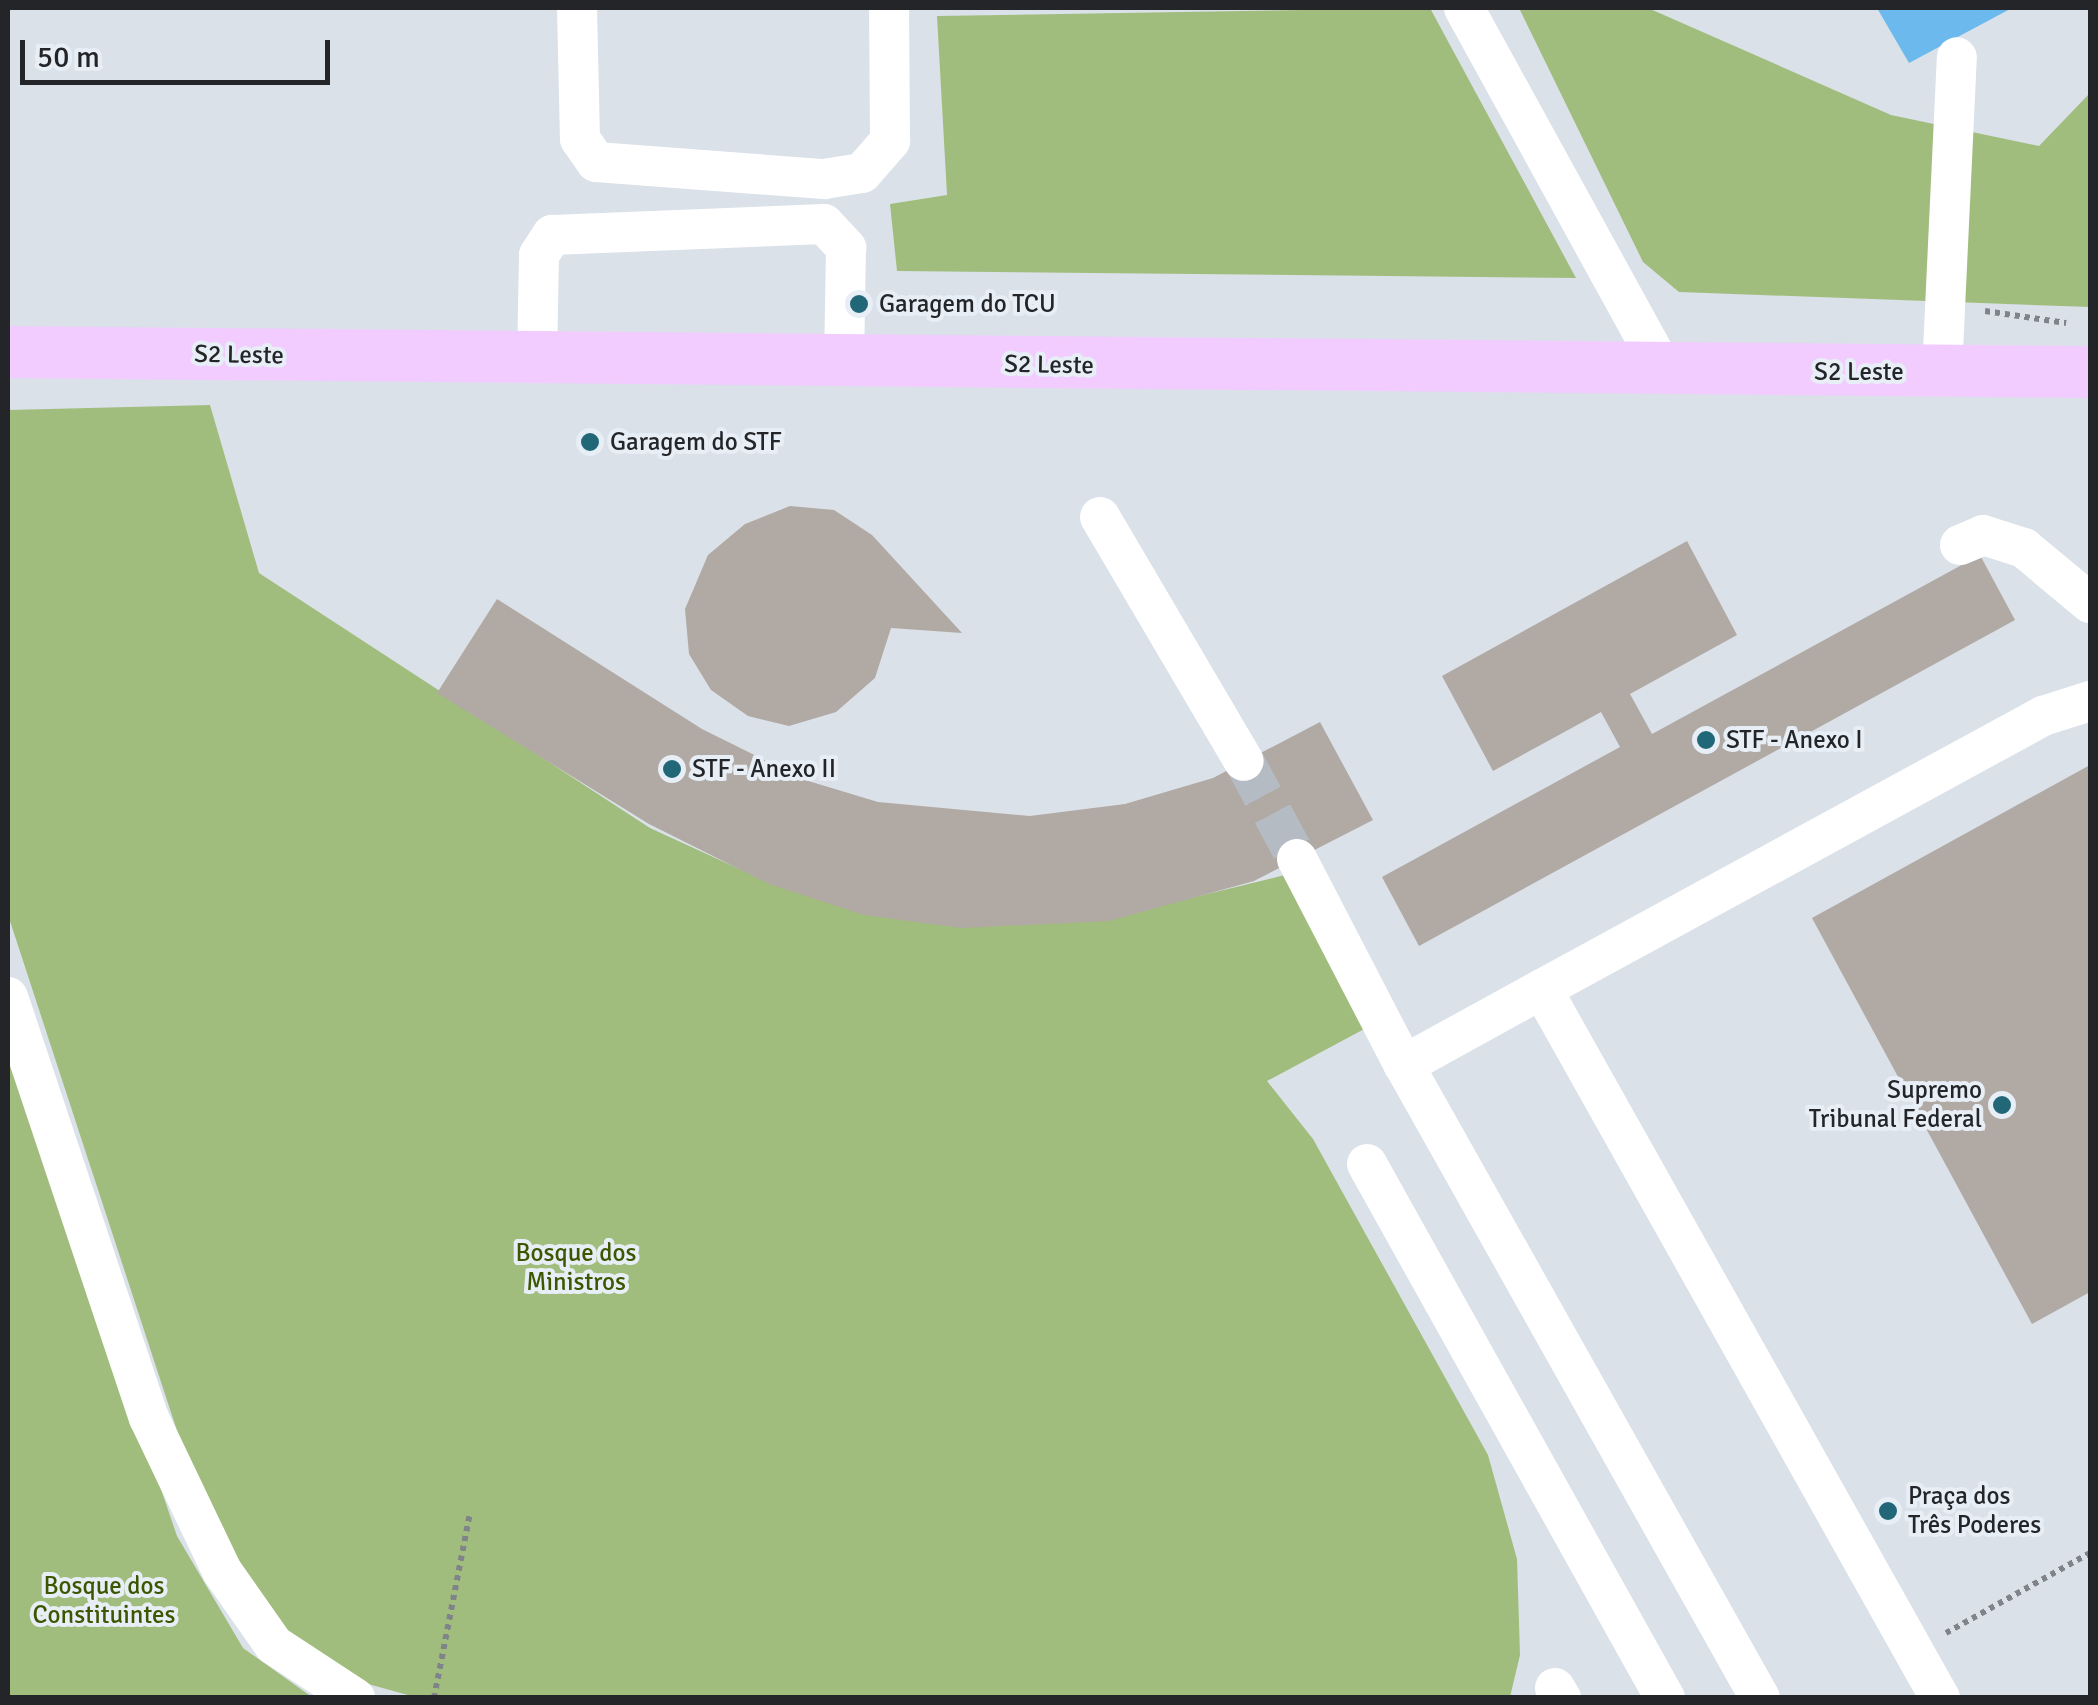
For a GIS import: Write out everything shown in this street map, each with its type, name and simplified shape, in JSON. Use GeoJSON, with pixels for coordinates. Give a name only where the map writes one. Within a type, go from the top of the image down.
{"type":"FeatureCollection","features":[{"type":"Feature","properties":{"kind":"main road","name":"S2 Leste"},"geometry":{"type":"LineString","coordinates":[[8,352],[1665,372],[2090,372]]}},
{"type":"Feature","properties":{"kind":"lane"},"geometry":{"type":"LineString","coordinates":[[577,8],[578,116],[596,162],[824,179],[862,173],[890,141],[889,8]]}},
{"type":"Feature","properties":{"kind":"lane"},"geometry":{"type":"LineString","coordinates":[[1464,8],[1665,372]]}},
{"type":"Feature","properties":{"kind":"lane"},"geometry":{"type":"LineString","coordinates":[[1942,372],[1957,57]]}},
{"type":"Feature","properties":{"kind":"lane"},"geometry":{"type":"LineString","coordinates":[[537,359],[539,254],[552,235],[824,224],[846,248],[844,363]]}},
{"type":"Feature","properties":{"kind":"lane"},"geometry":{"type":"LineString","coordinates":[[1100,517],[1244,761]]}},
{"type":"Feature","properties":{"kind":"lane"},"geometry":{"type":"LineString","coordinates":[[1960,545],[1983,535],[2024,548],[2090,603]]}},
{"type":"Feature","properties":{"kind":"lane"},"geometry":{"type":"LineString","coordinates":[[1404,1065],[2043,716],[2090,701]]}},
{"type":"Feature","properties":{"kind":"lane"},"geometry":{"type":"LineString","coordinates":[[1296,860],[1404,1065],[1760,1698]]}},
{"type":"Feature","properties":{"kind":"lane"},"geometry":{"type":"LineString","coordinates":[[1542,989],[1940,1698]]}},
{"type":"Feature","properties":{"kind":"lane"},"geometry":{"type":"LineString","coordinates":[[8,997],[149,1418],[222,1571],[274,1645],[355,1698]]}},
{"type":"Feature","properties":{"kind":"lane"},"geometry":{"type":"LineString","coordinates":[[1368,1164],[1665,1698]]}},
{"type":"Feature","properties":{"kind":"path"},"geometry":{"type":"LineString","coordinates":[[434,1698],[470,1512]]}},
{"type":"Feature","properties":{"kind":"path"},"geometry":{"type":"LineString","coordinates":[[1914,1651],[2090,1553]]}},
{"type":"Feature","properties":{"kind":"green space"},"geometry":{"type":"Polygon","coordinates":[[[1430,8],[1576,278],[897,271],[890,204],[947,195],[937,16],[1430,8]]]}},
{"type":"Feature","properties":{"kind":"green space"},"geometry":{"type":"Polygon","coordinates":[[[1519,8],[1648,8],[1891,115],[2039,146],[2090,93],[2090,307],[1679,292],[1643,262],[1519,8]]]}},
{"type":"Feature","properties":{"kind":"green space","name":"Bosque dos Ministros"},"geometry":{"type":"Polygon","coordinates":[[[210,405],[259,573],[650,828],[768,882],[1104,919],[1285,875],[1368,1027],[1267,1081],[1313,1139],[1488,1455],[1517,1559],[1520,1655],[1510,1697],[415,1697],[350,1679],[287,1642],[240,1571],[181,1443],[8,915],[8,410],[210,405]]]}},
{"type":"Feature","properties":{"kind":"green space","name":"Bosque dos Constituintes"},"geometry":{"type":"Polygon","coordinates":[[[8,1041],[177,1536],[243,1648],[312,1697],[8,1697],[8,1041]]]}},
{"type":"Feature","properties":{"kind":"water"},"geometry":{"type":"Polygon","coordinates":[[[1877,8],[2012,8],[1909,63],[1877,8]]]}},
{"type":"Feature","properties":{"kind":"building"},"geometry":{"type":"Polygon","coordinates":[[[790,506],[834,510],[872,535],[962,633],[891,628],[875,678],[836,712],[789,726],[748,716],[711,690],[689,654],[685,609],[708,555],[745,524],[790,506]]]}},
{"type":"Feature","properties":{"kind":"building","name":"STF - Anexo I"},"geometry":{"type":"Polygon","coordinates":[[[1687,541],[1737,635],[1630,694],[1652,734],[1980,555],[2015,620],[1419,946],[1382,877],[1620,747],[1601,712],[1493,771],[1442,676],[1687,541]]]}},
{"type":"Feature","properties":{"kind":"building","name":"STF - Anexo II"},"geometry":{"type":"Polygon","coordinates":[[[497,599],[702,729],[805,780],[878,802],[1030,816],[1125,804],[1213,778],[1320,722],[1373,820],[1254,881],[1109,921],[961,928],[864,915],[769,884],[649,824],[437,693],[497,599]]]}},
{"type":"Feature","properties":{"kind":"building","name":"Supremo Tribunal Federal"},"geometry":{"type":"Polygon","coordinates":[[[2090,765],[2090,1292],[2032,1324],[1812,918],[2090,765]]]}},
{"type":"Feature","properties":{"kind":"tunnel"},"geometry":{"type":"LineString","coordinates":[[1244,761],[1297,859]]}},
{"type":"Feature","properties":{"kind":"place","name":"Garagem do TCU"},"geometry":{"type":"Point","coordinates":[859,304]}},
{"type":"Feature","properties":{"kind":"place","name":"Garagem do STF"},"geometry":{"type":"Point","coordinates":[590,442]}},
{"type":"Feature","properties":{"kind":"place","name":"STF - Anexo I"},"geometry":{"type":"Point","coordinates":[1706,740]}},
{"type":"Feature","properties":{"kind":"place","name":"STF - Anexo II"},"geometry":{"type":"Point","coordinates":[672,769]}},
{"type":"Feature","properties":{"kind":"place","name":"Supremo Tribunal Federal"},"geometry":{"type":"Point","coordinates":[2002,1105]}},
{"type":"Feature","properties":{"kind":"place","name":"Praça dos Três Poderes"},"geometry":{"type":"Point","coordinates":[1888,1511]}}]}
